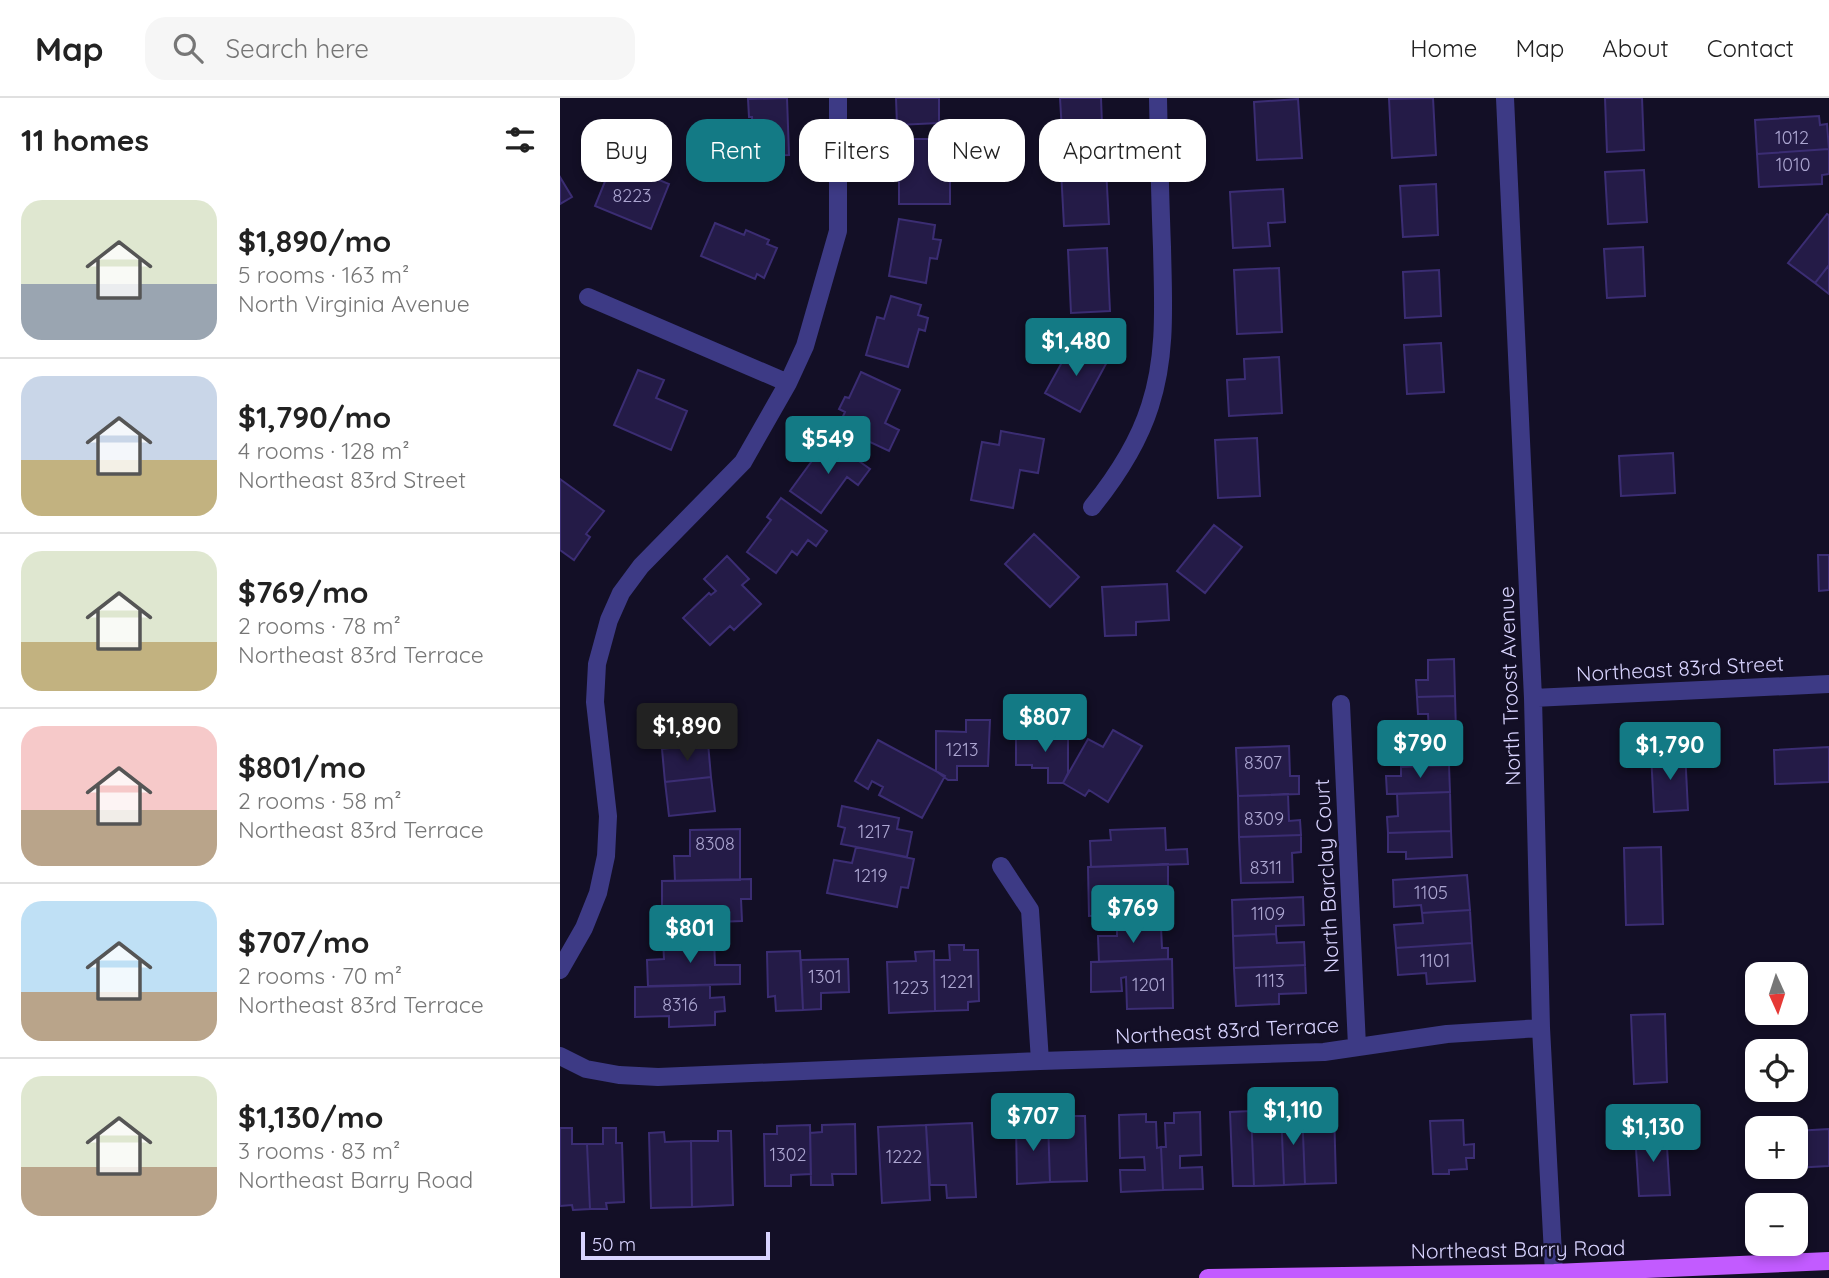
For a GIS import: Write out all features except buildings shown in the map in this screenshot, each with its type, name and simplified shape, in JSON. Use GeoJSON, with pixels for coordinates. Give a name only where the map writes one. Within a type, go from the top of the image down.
{"type":"FeatureCollection","features":[{"type":"Feature","properties":{"kind":"main road","name":"Northeast Barry Road"},"geometry":{"type":"LineString","coordinates":[[1208,1278],[1701,1272],[1829,1261]]}},
{"type":"Feature","properties":{"kind":"street"},"geometry":{"type":"LineString","coordinates":[[560,970],[584,928],[598,893],[606,856],[608,816],[596,702],[597,664],[609,620],[621,593],[641,566],[743,462],[806,346],[838,231],[838,98]]}},
{"type":"Feature","properties":{"kind":"street"},"geometry":{"type":"LineString","coordinates":[[1092,507],[1116,476],[1136,442],[1150,406],[1159,369],[1164,330],[1158,98]]}},
{"type":"Feature","properties":{"kind":"street","name":"North Troost Avenue"},"geometry":{"type":"LineString","coordinates":[[1505,98],[1533,698],[1541,1028],[1554,1273]]}},
{"type":"Feature","properties":{"kind":"street"},"geometry":{"type":"LineString","coordinates":[[588,297],[788,383]]}},
{"type":"Feature","properties":{"kind":"street","name":"Northeast 83rd Street"},"geometry":{"type":"LineString","coordinates":[[1533,698],[1829,684]]}},
{"type":"Feature","properties":{"kind":"street","name":"North Barclay Court"},"geometry":{"type":"LineString","coordinates":[[1341,704],[1357,1046]]}},
{"type":"Feature","properties":{"kind":"street"},"geometry":{"type":"LineString","coordinates":[[1000,866],[1030,910],[1040,1061]]}},
{"type":"Feature","properties":{"kind":"street","name":"Northeast 83rd Terrace"},"geometry":{"type":"LineString","coordinates":[[560,1056],[586,1069],[619,1075],[658,1077],[1324,1052],[1447,1034],[1541,1028]]}}]}
